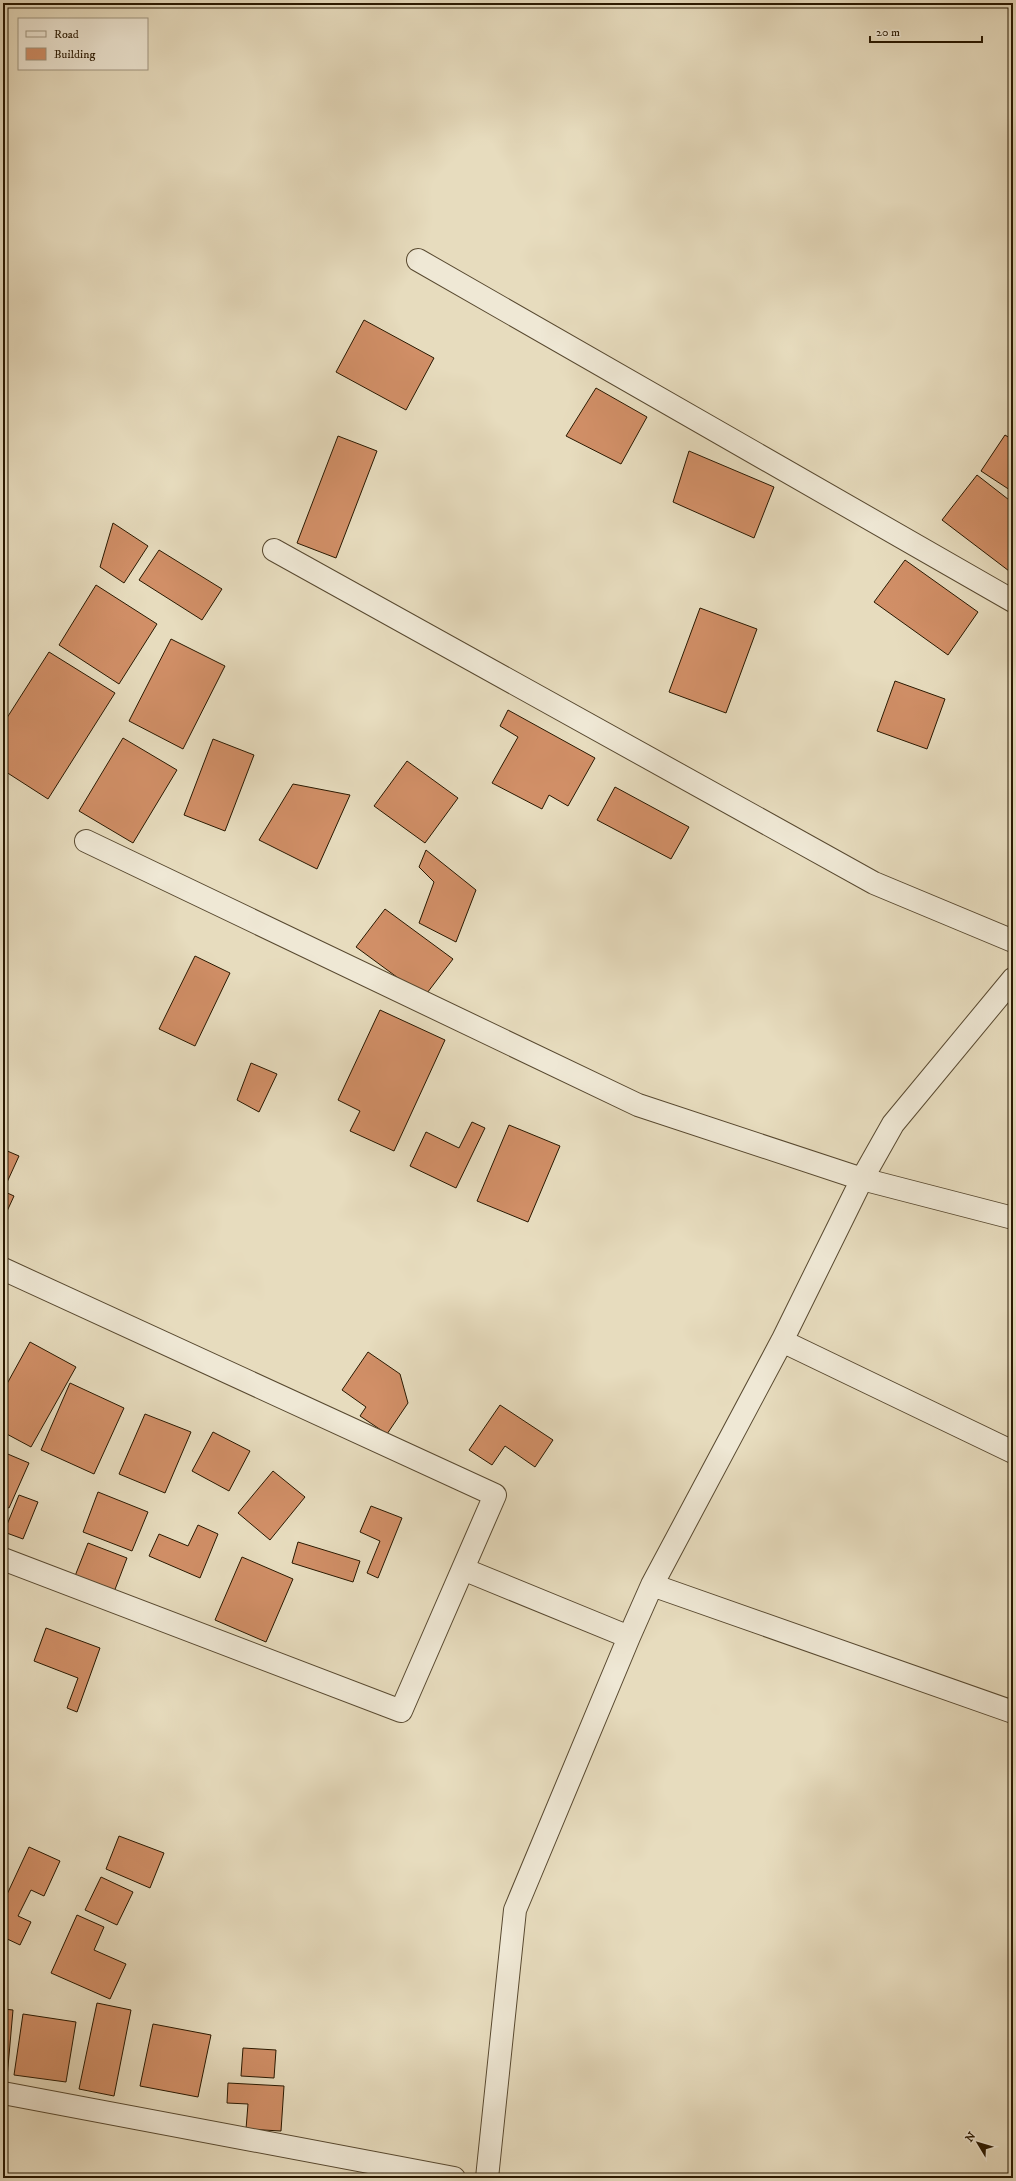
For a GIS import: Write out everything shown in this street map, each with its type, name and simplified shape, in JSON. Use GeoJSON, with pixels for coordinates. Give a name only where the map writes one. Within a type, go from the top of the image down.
{"type":"FeatureCollection","features":[{"type":"Feature","properties":{"kind":"street"},"geometry":{"type":"LineString","coordinates":[[418,260],[1013,601]]}},
{"type":"Feature","properties":{"kind":"street"},"geometry":{"type":"LineString","coordinates":[[274,550],[874,883],[1013,941]]}},
{"type":"Feature","properties":{"kind":"street"},"geometry":{"type":"LineString","coordinates":[[86,841],[638,1105],[862,1179],[1013,1218]]}},
{"type":"Feature","properties":{"kind":"street"},"geometry":{"type":"LineString","coordinates":[[487,2178],[515,1910],[629,1637],[652,1585],[782,1341],[862,1179],[893,1124],[1013,979]]}},
{"type":"Feature","properties":{"kind":"street"},"geometry":{"type":"LineString","coordinates":[[3,1269],[495,1495],[401,1710],[3,1559]]}},
{"type":"Feature","properties":{"kind":"street"},"geometry":{"type":"LineString","coordinates":[[782,1341],[1013,1452]]}},
{"type":"Feature","properties":{"kind":"street"},"geometry":{"type":"LineString","coordinates":[[463,1569],[629,1637]]}},
{"type":"Feature","properties":{"kind":"street"},"geometry":{"type":"LineString","coordinates":[[652,1585],[1013,1712]]}},
{"type":"Feature","properties":{"kind":"street"},"geometry":{"type":"LineString","coordinates":[[3,2093],[454,2178]]}},
{"type":"Feature","properties":{"kind":"building"},"geometry":{"type":"Polygon","coordinates":[[[364,320],[434,358],[406,410],[336,372],[364,320]]]}},
{"type":"Feature","properties":{"kind":"building"},"geometry":{"type":"Polygon","coordinates":[[[596,388],[647,417],[621,464],[566,436],[596,388]]]}},
{"type":"Feature","properties":{"kind":"building"},"geometry":{"type":"Polygon","coordinates":[[[1005,435],[1013,440],[1013,492],[981,471],[1005,435]]]}},
{"type":"Feature","properties":{"kind":"building"},"geometry":{"type":"Polygon","coordinates":[[[338,436],[377,451],[336,558],[297,543],[338,436]]]}},
{"type":"Feature","properties":{"kind":"building"},"geometry":{"type":"Polygon","coordinates":[[[689,451],[774,487],[754,538],[673,502],[689,451]]]}},
{"type":"Feature","properties":{"kind":"building"},"geometry":{"type":"Polygon","coordinates":[[[977,475],[1013,503],[1013,574],[942,520],[977,475]]]}},
{"type":"Feature","properties":{"kind":"building"},"geometry":{"type":"Polygon","coordinates":[[[113,523],[148,546],[124,583],[100,567],[113,523]]]}},
{"type":"Feature","properties":{"kind":"building"},"geometry":{"type":"Polygon","coordinates":[[[159,550],[222,589],[202,620],[139,580],[159,550]]]}},
{"type":"Feature","properties":{"kind":"building"},"geometry":{"type":"Polygon","coordinates":[[[905,560],[978,612],[948,655],[874,602],[905,560]]]}},
{"type":"Feature","properties":{"kind":"building"},"geometry":{"type":"Polygon","coordinates":[[[96,585],[157,624],[119,684],[59,645],[96,585]]]}},
{"type":"Feature","properties":{"kind":"building"},"geometry":{"type":"Polygon","coordinates":[[[700,608],[757,629],[726,713],[669,692],[700,608]]]}},
{"type":"Feature","properties":{"kind":"building"},"geometry":{"type":"Polygon","coordinates":[[[171,639],[225,666],[183,749],[129,721],[171,639]]]}},
{"type":"Feature","properties":{"kind":"building"},"geometry":{"type":"Polygon","coordinates":[[[49,652],[115,693],[48,799],[3,770],[3,724],[49,652]]]}},
{"type":"Feature","properties":{"kind":"building"},"geometry":{"type":"Polygon","coordinates":[[[895,681],[945,699],[927,749],[877,731],[895,681]]]}},
{"type":"Feature","properties":{"kind":"building"},"geometry":{"type":"Polygon","coordinates":[[[508,710],[595,758],[568,806],[549,795],[542,809],[492,783],[518,737],[500,726],[508,710]]]}},
{"type":"Feature","properties":{"kind":"building"},"geometry":{"type":"Polygon","coordinates":[[[123,738],[177,770],[133,843],[79,811],[123,738]]]}},
{"type":"Feature","properties":{"kind":"building"},"geometry":{"type":"Polygon","coordinates":[[[213,739],[254,755],[225,831],[184,815],[213,739]]]}},
{"type":"Feature","properties":{"kind":"building"},"geometry":{"type":"Polygon","coordinates":[[[407,761],[458,798],[425,843],[374,806],[407,761]]]}},
{"type":"Feature","properties":{"kind":"building"},"geometry":{"type":"Polygon","coordinates":[[[293,784],[350,795],[317,869],[259,840],[293,784]]]}},
{"type":"Feature","properties":{"kind":"building"},"geometry":{"type":"Polygon","coordinates":[[[615,787],[689,827],[671,859],[597,820],[615,787]]]}},
{"type":"Feature","properties":{"kind":"building"},"geometry":{"type":"Polygon","coordinates":[[[426,850],[476,890],[456,942],[419,923],[434,882],[419,867],[426,850]]]}},
{"type":"Feature","properties":{"kind":"building"},"geometry":{"type":"Polygon","coordinates":[[[385,909],[453,959],[424,997],[356,947],[385,909]]]}},
{"type":"Feature","properties":{"kind":"building"},"geometry":{"type":"Polygon","coordinates":[[[195,956],[230,973],[195,1046],[159,1029],[195,956]]]}},
{"type":"Feature","properties":{"kind":"building"},"geometry":{"type":"Polygon","coordinates":[[[380,1010],[445,1040],[394,1151],[350,1131],[360,1111],[338,1100],[380,1010]]]}},
{"type":"Feature","properties":{"kind":"building"},"geometry":{"type":"Polygon","coordinates":[[[251,1063],[277,1074],[259,1112],[237,1100],[251,1063]]]}},
{"type":"Feature","properties":{"kind":"building"},"geometry":{"type":"Polygon","coordinates":[[[472,1122],[485,1128],[456,1188],[410,1166],[426,1132],[459,1148],[472,1122]]]}},
{"type":"Feature","properties":{"kind":"building"},"geometry":{"type":"Polygon","coordinates":[[[509,1125],[560,1146],[528,1222],[477,1201],[509,1125]]]}},
{"type":"Feature","properties":{"kind":"building"},"geometry":{"type":"Polygon","coordinates":[[[5,1150],[19,1156],[3,1191],[3,1154],[5,1150]]]}},
{"type":"Feature","properties":{"kind":"building"},"geometry":{"type":"Polygon","coordinates":[[[3,1191],[14,1196],[3,1220],[3,1191]]]}},
{"type":"Feature","properties":{"kind":"building"},"geometry":{"type":"Polygon","coordinates":[[[30,1342],[76,1367],[31,1447],[3,1432],[3,1391],[30,1342]]]}},
{"type":"Feature","properties":{"kind":"building"},"geometry":{"type":"Polygon","coordinates":[[[368,1352],[400,1374],[408,1403],[387,1434],[360,1416],[366,1407],[342,1390],[368,1352]]]}},
{"type":"Feature","properties":{"kind":"building"},"geometry":{"type":"Polygon","coordinates":[[[70,1383],[124,1408],[94,1474],[41,1450],[70,1383]]]}},
{"type":"Feature","properties":{"kind":"building"},"geometry":{"type":"Polygon","coordinates":[[[500,1405],[553,1440],[535,1467],[505,1446],[492,1465],[469,1450],[500,1405]]]}},
{"type":"Feature","properties":{"kind":"building"},"geometry":{"type":"Polygon","coordinates":[[[145,1414],[191,1432],[165,1493],[119,1474],[145,1414]]]}},
{"type":"Feature","properties":{"kind":"building"},"geometry":{"type":"Polygon","coordinates":[[[213,1432],[250,1451],[229,1491],[192,1471],[213,1432]]]}},
{"type":"Feature","properties":{"kind":"building"},"geometry":{"type":"Polygon","coordinates":[[[3,1452],[29,1463],[9,1508],[3,1506],[3,1452]]]}},
{"type":"Feature","properties":{"kind":"building"},"geometry":{"type":"Polygon","coordinates":[[[273,1471],[305,1497],[270,1540],[238,1513],[273,1471]]]}},
{"type":"Feature","properties":{"kind":"building"},"geometry":{"type":"Polygon","coordinates":[[[98,1492],[148,1512],[132,1551],[83,1532],[98,1492]]]}},
{"type":"Feature","properties":{"kind":"building"},"geometry":{"type":"Polygon","coordinates":[[[19,1495],[38,1502],[23,1539],[4,1532],[19,1495]]]}},
{"type":"Feature","properties":{"kind":"building"},"geometry":{"type":"Polygon","coordinates":[[[371,1506],[402,1518],[378,1578],[367,1573],[380,1541],[360,1532],[371,1506]]]}},
{"type":"Feature","properties":{"kind":"building"},"geometry":{"type":"Polygon","coordinates":[[[198,1525],[218,1534],[200,1578],[149,1556],[159,1534],[188,1546],[198,1525]]]}},
{"type":"Feature","properties":{"kind":"building"},"geometry":{"type":"Polygon","coordinates":[[[298,1542],[360,1561],[353,1582],[292,1563],[298,1542]]]}},
{"type":"Feature","properties":{"kind":"building"},"geometry":{"type":"Polygon","coordinates":[[[88,1543],[127,1558],[114,1592],[75,1576],[88,1543]]]}},
{"type":"Feature","properties":{"kind":"building"},"geometry":{"type":"Polygon","coordinates":[[[242,1557],[293,1579],[266,1642],[215,1620],[242,1557]]]}},
{"type":"Feature","properties":{"kind":"building"},"geometry":{"type":"Polygon","coordinates":[[[46,1628],[100,1648],[77,1712],[67,1708],[78,1678],[34,1661],[46,1628]]]}},
{"type":"Feature","properties":{"kind":"building"},"geometry":{"type":"Polygon","coordinates":[[[119,1836],[164,1853],[150,1888],[106,1869],[119,1836]]]}},
{"type":"Feature","properties":{"kind":"building"},"geometry":{"type":"Polygon","coordinates":[[[29,1847],[60,1861],[44,1896],[31,1890],[18,1916],[31,1922],[20,1945],[3,1937],[3,1903],[29,1847]]]}},
{"type":"Feature","properties":{"kind":"building"},"geometry":{"type":"Polygon","coordinates":[[[101,1877],[133,1892],[117,1925],[85,1910],[101,1877]]]}},
{"type":"Feature","properties":{"kind":"building"},"geometry":{"type":"Polygon","coordinates":[[[77,1915],[104,1927],[94,1950],[126,1964],[110,1999],[51,1973],[77,1915]]]}},
{"type":"Feature","properties":{"kind":"building"},"geometry":{"type":"Polygon","coordinates":[[[97,2003],[131,2010],[114,2096],[79,2089],[97,2003]]]}},
{"type":"Feature","properties":{"kind":"building"},"geometry":{"type":"Polygon","coordinates":[[[3,2009],[13,2010],[7,2078],[3,2078],[3,2009]]]}},
{"type":"Feature","properties":{"kind":"building"},"geometry":{"type":"Polygon","coordinates":[[[23,2014],[76,2022],[66,2082],[14,2075],[23,2014]]]}},
{"type":"Feature","properties":{"kind":"building"},"geometry":{"type":"Polygon","coordinates":[[[153,2024],[211,2035],[198,2097],[140,2086],[153,2024]]]}},
{"type":"Feature","properties":{"kind":"building"},"geometry":{"type":"Polygon","coordinates":[[[243,2048],[276,2050],[274,2078],[241,2076],[243,2048]]]}},
{"type":"Feature","properties":{"kind":"building"},"geometry":{"type":"Polygon","coordinates":[[[228,2083],[284,2086],[281,2131],[246,2129],[248,2104],[227,2103],[228,2083]]]}}]}
